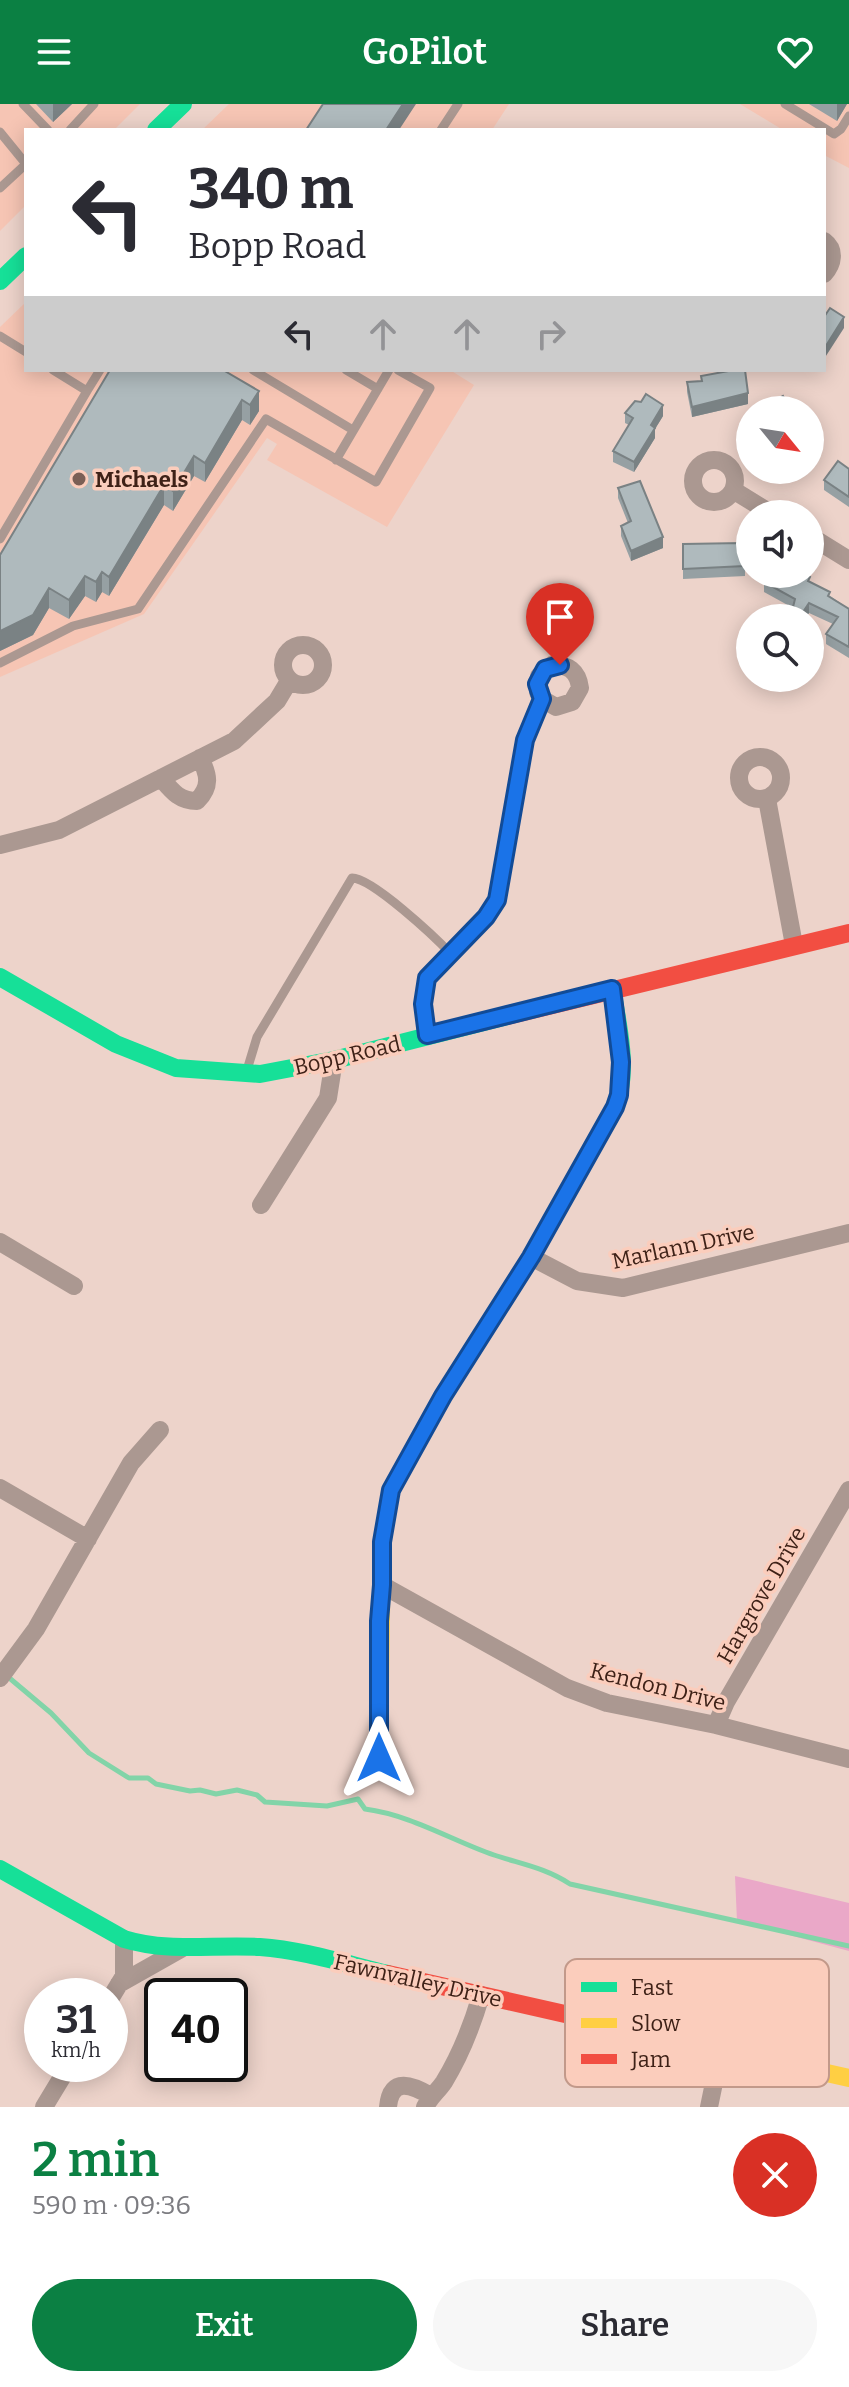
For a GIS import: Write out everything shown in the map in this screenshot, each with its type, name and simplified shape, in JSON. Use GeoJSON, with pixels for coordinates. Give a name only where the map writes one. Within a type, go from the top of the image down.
{"type":"FeatureCollection","features":[{"type":"Feature","properties":{"kind":"street"},"geometry":{"type":"LineString","coordinates":[[158,128],[183,104]]}},
{"type":"Feature","properties":{"kind":"street"},"geometry":{"type":"LineString","coordinates":[[826,244],[832,252],[835,268]]}},
{"type":"Feature","properties":{"kind":"street"},"geometry":{"type":"LineString","coordinates":[[0,281],[24,258]]}},
{"type":"Feature","properties":{"kind":"street"},"geometry":{"type":"LineString","coordinates":[[733,490],[749,500]]}},
{"type":"Feature","properties":{"kind":"street"},"geometry":{"type":"LineString","coordinates":[[824,545],[849,560]]}},
{"type":"Feature","properties":{"kind":"street"},"geometry":{"type":"LineString","coordinates":[[0,845],[59,830],[234,741],[277,701],[289,681]]}},
{"type":"Feature","properties":{"kind":"street"},"geometry":{"type":"LineString","coordinates":[[427,1035],[423,1004],[427,978],[486,917],[497,900],[525,740],[542,699]]}},
{"type":"Feature","properties":{"kind":"street"},"geometry":{"type":"LineString","coordinates":[[161,778],[185,801],[197,801],[206,792],[208,782],[200,758]]}},
{"type":"Feature","properties":{"kind":"street"},"geometry":{"type":"LineString","coordinates":[[767,799],[794,945]]}},
{"type":"Feature","properties":{"kind":"street","name":"Bopp Road"},"geometry":{"type":"LineString","coordinates":[[0,977],[116,1044],[176,1068],[260,1074],[334,1060],[849,933]]}},
{"type":"Feature","properties":{"kind":"street"},"geometry":{"type":"LineString","coordinates":[[379,1758],[382,1542],[391,1490],[443,1396],[531,1257],[615,1107],[621,1062],[612,989]]}},
{"type":"Feature","properties":{"kind":"street"},"geometry":{"type":"LineString","coordinates":[[261,1205],[328,1098],[334,1060]]}},
{"type":"Feature","properties":{"kind":"street","name":"Marlann Drive"},"geometry":{"type":"LineString","coordinates":[[531,1257],[577,1281],[623,1288],[849,1233]]}},
{"type":"Feature","properties":{"kind":"street"},"geometry":{"type":"LineString","coordinates":[[0,1242],[74,1286]]}},
{"type":"Feature","properties":{"kind":"street"},"geometry":{"type":"LineString","coordinates":[[0,1678],[15,1661],[124,1473],[160,1430]]}},
{"type":"Feature","properties":{"kind":"street"},"geometry":{"type":"LineString","coordinates":[[0,1488],[88,1539]]}},
{"type":"Feature","properties":{"kind":"street","name":"Hargrove Drive"},"geometry":{"type":"LineString","coordinates":[[716,1725],[726,1702],[849,1490]]}},
{"type":"Feature","properties":{"kind":"street","name":"Kendon Drive"},"geometry":{"type":"LineString","coordinates":[[382,1585],[567,1688],[607,1703],[716,1725],[849,1759]]}},
{"type":"Feature","properties":{"kind":"street","name":"Fawnvalley Drive"},"geometry":{"type":"LineString","coordinates":[[0,1869],[124,1939],[157,1949],[256,1947],[319,1958],[565,2014]]}},
{"type":"Feature","properties":{"kind":"street"},"geometry":{"type":"LineString","coordinates":[[123,1978],[124,1939]]}},
{"type":"Feature","properties":{"kind":"street"},"geometry":{"type":"LineString","coordinates":[[128,1984],[181,1949]]}},
{"type":"Feature","properties":{"kind":"street"},"geometry":{"type":"LineString","coordinates":[[388,2107],[391,2093],[399,2086],[408,2084],[428,2101],[442,2085],[469,2036],[481,1995]]}},
{"type":"Feature","properties":{"kind":"street","name":"Fawnvalley Drive"},"geometry":{"type":"LineString","coordinates":[[829,2073],[849,2078]]}},
{"type":"Feature","properties":{"kind":"street"},"geometry":{"type":"LineString","coordinates":[[44,2107],[59,2082]]}},
{"type":"Feature","properties":{"kind":"street"},"geometry":{"type":"LineString","coordinates":[[709,2107],[713,2087]]}},
{"type":"Feature","properties":{"kind":"lane"},"geometry":{"type":"LineString","coordinates":[[23,104],[46,128]]}},
{"type":"Feature","properties":{"kind":"lane"},"geometry":{"type":"LineString","coordinates":[[72,128],[94,104]]}},
{"type":"Feature","properties":{"kind":"lane"},"geometry":{"type":"LineString","coordinates":[[442,128],[458,104]]}},
{"type":"Feature","properties":{"kind":"lane"},"geometry":{"type":"LineString","coordinates":[[785,104],[824,128]]}},
{"type":"Feature","properties":{"kind":"lane"},"geometry":{"type":"LineString","coordinates":[[826,129],[834,134],[849,116]]}},
{"type":"Feature","properties":{"kind":"lane"},"geometry":{"type":"LineString","coordinates":[[0,132],[24,162]]}},
{"type":"Feature","properties":{"kind":"lane"},"geometry":{"type":"LineString","coordinates":[[0,188],[24,166]]}},
{"type":"Feature","properties":{"kind":"lane"},"geometry":{"type":"LineString","coordinates":[[0,336],[24,351]]}},
{"type":"Feature","properties":{"kind":"lane"},"geometry":{"type":"LineString","coordinates":[[56,372],[87,391]]}},
{"type":"Feature","properties":{"kind":"lane"},"geometry":{"type":"LineString","coordinates":[[0,539],[99,372]]}},
{"type":"Feature","properties":{"kind":"lane"},"geometry":{"type":"LineString","coordinates":[[256,372],[353,430]]}},
{"type":"Feature","properties":{"kind":"lane"},"geometry":{"type":"LineString","coordinates":[[349,372],[378,389]]}},
{"type":"Feature","properties":{"kind":"lane"},"geometry":{"type":"LineString","coordinates":[[336,460],[388,372]]}},
{"type":"Feature","properties":{"kind":"lane"},"geometry":{"type":"LineString","coordinates":[[0,663],[73,626],[138,609],[266,419],[376,482],[430,388],[402,372]]}},
{"type":"Feature","properties":{"kind":"lane"},"geometry":{"type":"LineString","coordinates":[[246,1073],[257,1037],[352,878],[358,878],[428,930],[451,954]]}},
{"type":"Feature","properties":{"kind":"shaded area"},"geometry":{"type":"Polygon","coordinates":[[[0,104],[140,104],[116,128],[24,128],[24,207],[0,231],[0,104]]]}},
{"type":"Feature","properties":{"kind":"shaded area"},"geometry":{"type":"Polygon","coordinates":[[[229,104],[509,104],[493,128],[204,128],[229,104]]]}},
{"type":"Feature","properties":{"kind":"shaded area"},"geometry":{"type":"Polygon","coordinates":[[[740,104],[849,104],[849,168],[826,156],[826,128],[780,128],[740,104]]]}},
{"type":"Feature","properties":{"kind":"shaded area"},"geometry":{"type":"Polygon","coordinates":[[[24,304],[24,372],[453,372],[474,385],[387,527],[267,460],[277,444],[267,438],[144,614],[0,677],[0,327],[24,304]]]}},
{"type":"Feature","properties":{"kind":"shaded area"},"geometry":{"type":"Polygon","coordinates":[[[735,1876],[849,1903],[849,1951],[737,1921],[735,1876]]]}},
{"type":"Feature","properties":{"kind":"building"},"geometry":{"type":"Polygon","coordinates":[[[323,104],[403,104],[387,128],[307,128],[323,104]]]}},
{"type":"Feature","properties":{"kind":"building"},"geometry":{"type":"Polygon","coordinates":[[[830,308],[844,317],[826,346],[826,314],[830,308]]]}},
{"type":"Feature","properties":{"kind":"building"},"geometry":{"type":"Polygon","coordinates":[[[109,372],[226,372],[259,391],[250,405],[242,400],[205,463],[194,456],[173,491],[164,485],[109,577],[102,572],[96,582],[85,576],[69,600],[49,588],[33,615],[0,631],[0,555],[109,372]]]}},
{"type":"Feature","properties":{"kind":"building"},"geometry":{"type":"Polygon","coordinates":[[[745,372],[748,393],[692,407],[687,382],[702,381],[701,376],[745,372]]]}},
{"type":"Feature","properties":{"kind":"building"},"geometry":{"type":"Polygon","coordinates":[[[646,394],[663,405],[651,425],[655,428],[634,462],[613,451],[633,418],[625,413],[635,401],[641,402],[646,394]]]}},
{"type":"Feature","properties":{"kind":"building"},"geometry":{"type":"Polygon","coordinates":[[[838,461],[849,469],[849,497],[824,480],[838,461]]]}},
{"type":"Feature","properties":{"kind":"building"},"geometry":{"type":"Polygon","coordinates":[[[640,481],[663,537],[631,551],[621,526],[631,521],[618,488],[640,481]]]}},
{"type":"Feature","properties":{"kind":"building"},"geometry":{"type":"Polygon","coordinates":[[[736,543],[736,566],[683,569],[683,544],[736,543]]]}},
{"type":"Feature","properties":{"kind":"building"},"geometry":{"type":"Polygon","coordinates":[[[775,588],[822,588],[830,592],[828,596],[849,609],[849,647],[826,634],[838,617],[824,610],[824,604],[794,604],[795,599],[775,588]]]}},
{"type":"Feature","properties":{"kind":"waterway"},"geometry":{"type":"LineString","coordinates":[[7,1676],[51,1713],[89,1753],[129,1778],[148,1778],[156,1784],[216,1794],[237,1790],[257,1795],[265,1802],[327,1806],[358,1799],[365,1809],[415,1822],[494,1855],[543,1870],[570,1884],[849,1946]]}},
{"type":"Feature","properties":{"kind":"traffic: fast"},"geometry":{"type":"LineString","coordinates":[[158,128],[183,104]]}},
{"type":"Feature","properties":{"kind":"traffic: fast"},"geometry":{"type":"LineString","coordinates":[[0,281],[24,258]]}},
{"type":"Feature","properties":{"kind":"traffic: fast"},"geometry":{"type":"LineString","coordinates":[[0,977],[116,1044],[176,1068],[260,1074],[334,1060],[507,1016]]}},
{"type":"Feature","properties":{"kind":"traffic: fast"},"geometry":{"type":"LineString","coordinates":[[595,1142],[614,1109],[621,1080],[621,1049],[612,989]]}},
{"type":"Feature","properties":{"kind":"traffic: fast"},"geometry":{"type":"LineString","coordinates":[[0,1869],[124,1939],[158,1946],[276,1949],[388,1974]]}},
{"type":"Feature","properties":{"kind":"traffic: slow"},"geometry":{"type":"LineString","coordinates":[[379,1758],[382,1542],[391,1490],[443,1396],[531,1257],[595,1142]]}},
{"type":"Feature","properties":{"kind":"traffic: slow"},"geometry":{"type":"LineString","coordinates":[[829,2073],[849,2078]]}},
{"type":"Feature","properties":{"kind":"traffic: jam"},"geometry":{"type":"LineString","coordinates":[[507,1016],[849,933]]}},
{"type":"Feature","properties":{"kind":"traffic: jam"},"geometry":{"type":"LineString","coordinates":[[388,1974],[565,2014]]}},
{"type":"Feature","properties":{"kind":"place","name":"Michaels"},"geometry":{"type":"Point","coordinates":[79,479]}},
{"type":"Feature","properties":{"kind":"route"},"geometry":{"type":"LineString","coordinates":[[379,1758],[382,1542],[391,1490],[443,1396],[531,1257],[607,1125],[619,1095],[621,1062],[612,989],[427,1035],[423,1004],[427,978],[486,917],[497,900],[525,740],[542,699],[538,692],[539,676],[552,665],[560,665]]}}]}
